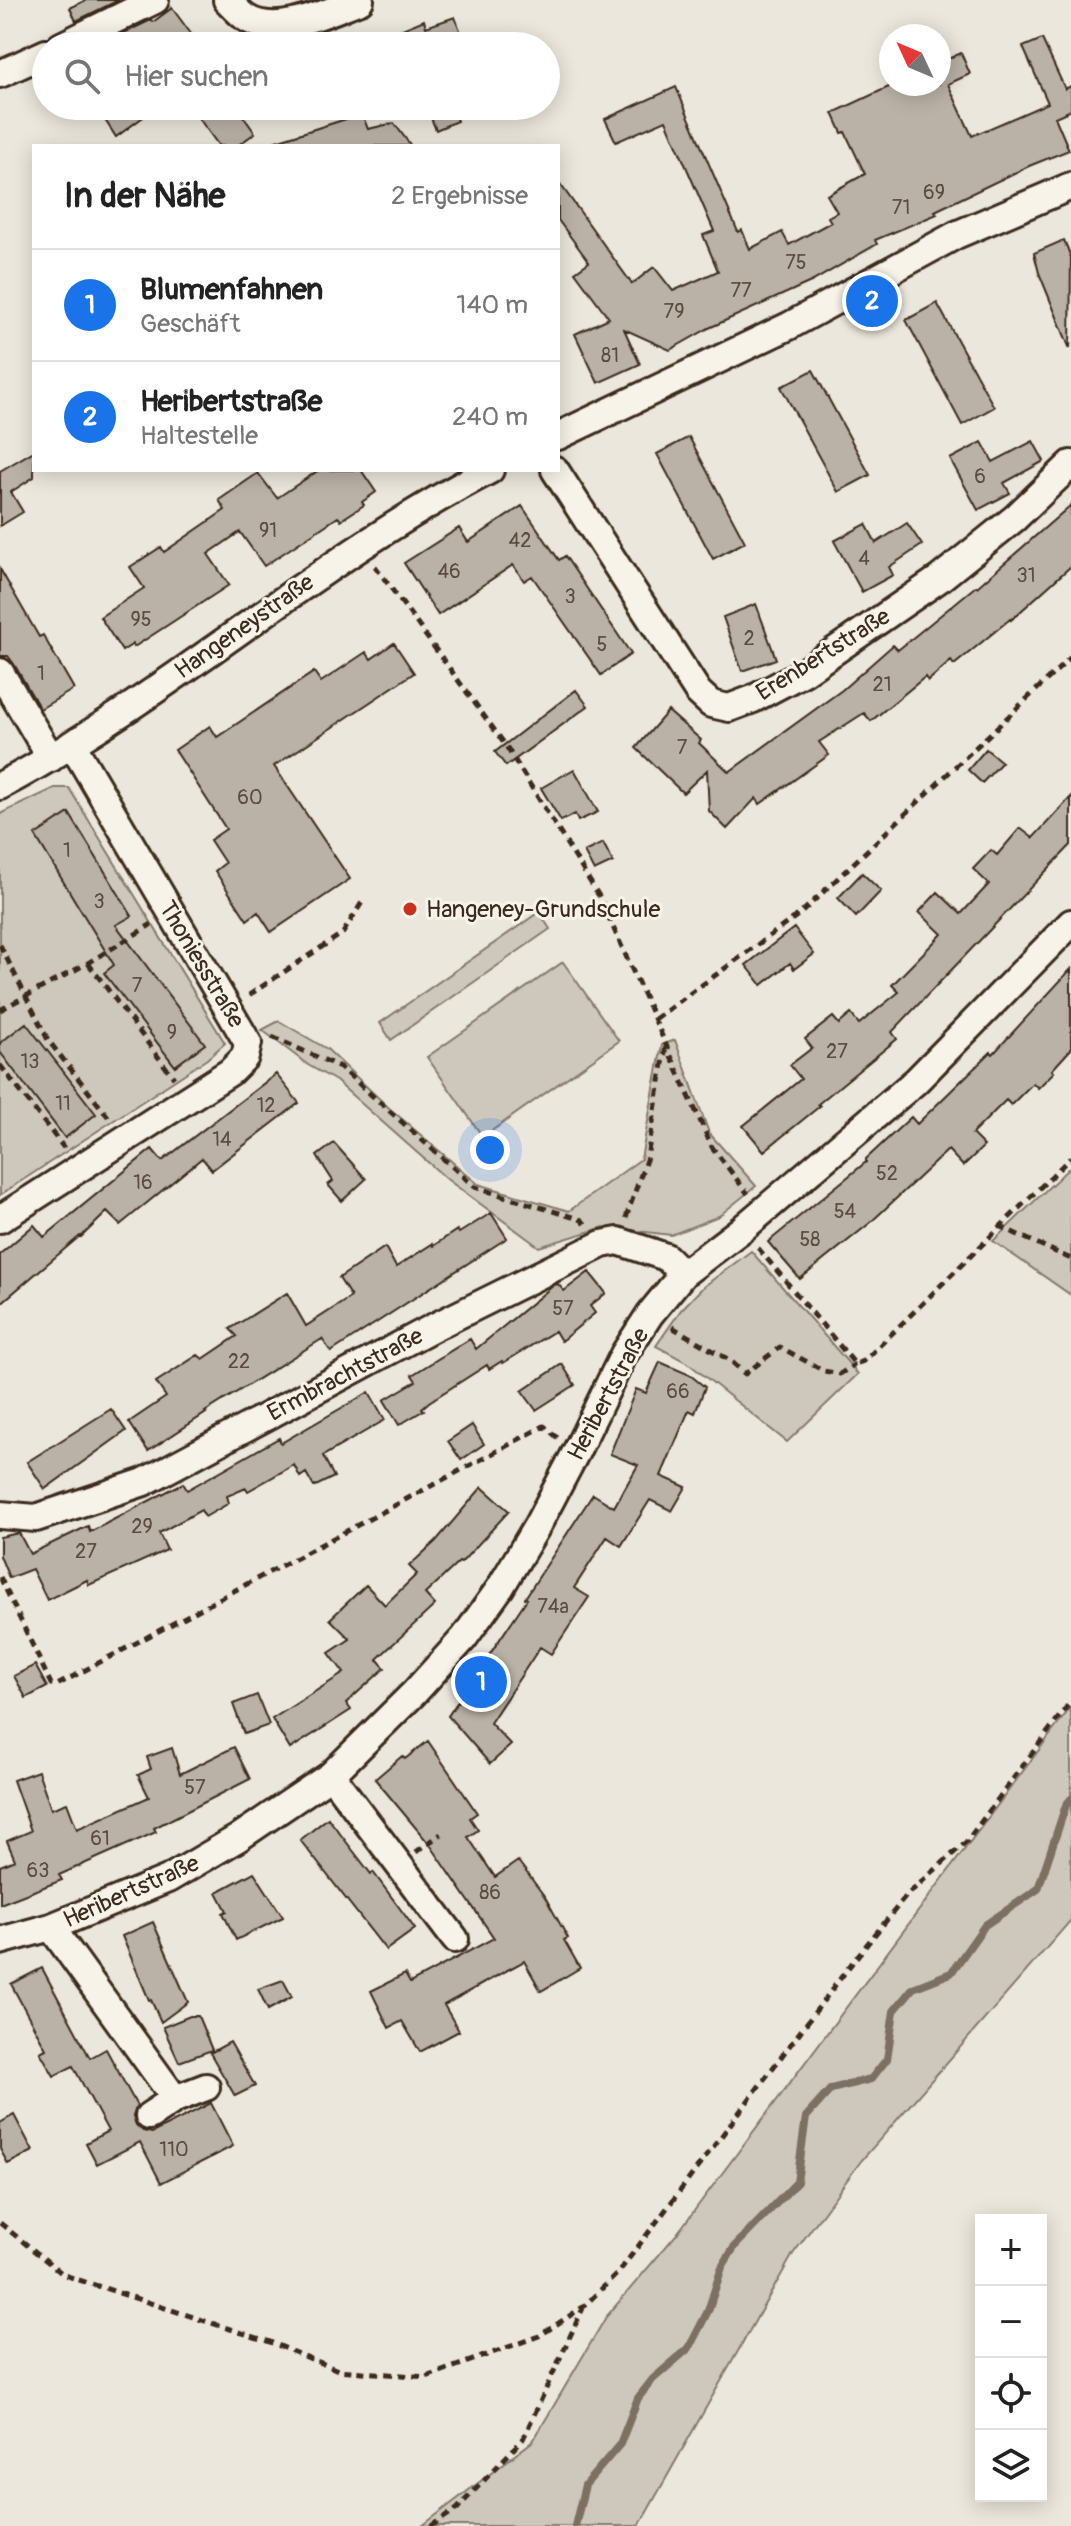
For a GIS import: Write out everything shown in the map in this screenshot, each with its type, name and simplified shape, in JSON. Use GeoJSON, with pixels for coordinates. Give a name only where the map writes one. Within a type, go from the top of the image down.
{"type":"FeatureCollection","features":[{"type":"Feature","properties":{"kind":"street"},"geometry":{"type":"LineString","coordinates":[[90,32],[155,0]]}},
{"type":"Feature","properties":{"kind":"street"},"geometry":{"type":"LineString","coordinates":[[227,0],[246,18],[277,25],[300,21],[360,0]]}},
{"type":"Feature","properties":{"kind":"street"},"geometry":{"type":"LineString","coordinates":[[0,74],[32,59]]}},
{"type":"Feature","properties":{"kind":"street"},"geometry":{"type":"LineString","coordinates":[[560,435],[789,326],[956,235],[1071,186]]}},
{"type":"Feature","properties":{"kind":"street","name":"Erenbertstraße"},"geometry":{"type":"LineString","coordinates":[[556,472],[698,692],[711,704],[729,708],[804,672],[939,579],[1015,518],[1071,464]]}},
{"type":"Feature","properties":{"kind":"street","name":"Hangeneystraße"},"geometry":{"type":"LineString","coordinates":[[0,786],[61,751],[361,545],[486,472]]}},
{"type":"Feature","properties":{"kind":"street","name":"Thoniesstraße"},"geometry":{"type":"LineString","coordinates":[[0,672],[61,751],[171,913],[248,1043],[245,1057],[230,1072],[0,1219]]}},
{"type":"Feature","properties":{"kind":"street","name":"Heribertstraße"},"geometry":{"type":"LineString","coordinates":[[0,1941],[51,1927],[168,1879],[238,1838],[331,1775],[414,1693],[464,1638],[500,1588],[537,1526],[624,1354],[650,1314],[683,1274],[742,1229],[916,1081],[1071,923]]}},
{"type":"Feature","properties":{"kind":"street"},"geometry":{"type":"LineString","coordinates":[[610,1243],[666,1257],[683,1274]]}},
{"type":"Feature","properties":{"kind":"street","name":"Ermbrachtstraße"},"geometry":{"type":"LineString","coordinates":[[0,1515],[36,1518],[144,1482],[432,1328],[610,1243]]}},
{"type":"Feature","properties":{"kind":"street"},"geometry":{"type":"LineString","coordinates":[[331,1775],[455,1939]]}},
{"type":"Feature","properties":{"kind":"street","name":"Heribertstraße"},"geometry":{"type":"LineString","coordinates":[[51,1927],[175,2099]]}},
{"type":"Feature","properties":{"kind":"street"},"geometry":{"type":"LineString","coordinates":[[149,2116],[175,2099],[206,2087]]}},
{"type":"Feature","properties":{"kind":"path"},"geometry":{"type":"LineString","coordinates":[[361,545],[506,746],[599,896],[712,1147],[743,1187]]}},
{"type":"Feature","properties":{"kind":"path"},"geometry":{"type":"LineString","coordinates":[[655,1019],[801,913],[1071,657]]}},
{"type":"Feature","properties":{"kind":"path"},"geometry":{"type":"LineString","coordinates":[[228,1008],[343,933],[364,899]]}},
{"type":"Feature","properties":{"kind":"path"},"geometry":{"type":"LineString","coordinates":[[0,1010],[88,963],[171,913]]}},
{"type":"Feature","properties":{"kind":"path"},"geometry":{"type":"LineString","coordinates":[[0,945],[48,1040],[126,1138]]}},
{"type":"Feature","properties":{"kind":"path"},"geometry":{"type":"LineString","coordinates":[[88,963],[188,1099]]}},
{"type":"Feature","properties":{"kind":"path"},"geometry":{"type":"LineString","coordinates":[[248,1043],[273,1036],[340,1067],[475,1187],[582,1220],[610,1243],[647,1157],[666,1045]]}},
{"type":"Feature","properties":{"kind":"path"},"geometry":{"type":"LineString","coordinates":[[0,1065],[79,1168]]}},
{"type":"Feature","properties":{"kind":"path"},"geometry":{"type":"LineString","coordinates":[[650,1314],[731,1361],[745,1374],[780,1347],[824,1371],[840,1374],[864,1361],[1071,1157]]}},
{"type":"Feature","properties":{"kind":"path"},"geometry":{"type":"LineString","coordinates":[[999,1226],[1071,1259]]}},
{"type":"Feature","properties":{"kind":"path"},"geometry":{"type":"LineString","coordinates":[[742,1229],[855,1364]]}},
{"type":"Feature","properties":{"kind":"path"},"geometry":{"type":"LineString","coordinates":[[0,1577],[51,1684],[57,1685],[544,1426],[576,1452]]}},
{"type":"Feature","properties":{"kind":"path"},"geometry":{"type":"LineString","coordinates":[[0,2223],[64,2275],[270,2342],[338,2370],[426,2377],[539,2336],[583,2307],[618,2273],[881,1927],[907,1895],[966,1842],[1071,1701]]}},
{"type":"Feature","properties":{"kind":"path"},"geometry":{"type":"LineString","coordinates":[[431,2526],[457,2509],[523,2439],[583,2307]]}},
{"type":"Feature","properties":{"kind":"shaded area"},"geometry":{"type":"Polygon","coordinates":[[[55,788],[69,788],[225,1043],[207,1059],[0,1195],[0,814],[55,788]]]}},
{"type":"Feature","properties":{"kind":"shaded area"},"geometry":{"type":"Polygon","coordinates":[[[539,912],[550,929],[391,1040],[380,1023],[539,912]]]}},
{"type":"Feature","properties":{"kind":"shaded area"},"geometry":{"type":"Polygon","coordinates":[[[563,962],[619,1041],[483,1137],[427,1057],[563,962]]]}},
{"type":"Feature","properties":{"kind":"shaded area"},"geometry":{"type":"Polygon","coordinates":[[[279,1021],[327,1049],[388,1107],[478,1184],[569,1211],[641,1159],[662,1045],[675,1040],[709,1133],[756,1186],[719,1216],[671,1235],[604,1227],[539,1247],[448,1180],[336,1081],[308,1065],[262,1030],[279,1021]]]}},
{"type":"Feature","properties":{"kind":"shaded area"},"geometry":{"type":"Polygon","coordinates":[[[1071,1166],[1071,1295],[993,1241],[1071,1166]]]}},
{"type":"Feature","properties":{"kind":"shaded area"},"geometry":{"type":"Polygon","coordinates":[[[751,1251],[858,1374],[787,1442],[688,1363],[656,1346],[681,1310],[703,1287],[751,1251]]]}},
{"type":"Feature","properties":{"kind":"shaded area"},"geometry":{"type":"Polygon","coordinates":[[[1071,1707],[1071,1920],[861,2161],[793,2254],[639,2526],[422,2526],[533,2441],[606,2317],[676,2235],[1071,1707]]]}},
{"type":"Feature","properties":{"kind":"building"},"geometry":{"type":"Polygon","coordinates":[[[86,0],[119,0],[76,21],[70,8],[86,0]]]}},
{"type":"Feature","properties":{"kind":"building"},"geometry":{"type":"Polygon","coordinates":[[[172,8],[190,32],[126,32],[151,20],[153,22],[172,8]]]}},
{"type":"Feature","properties":{"kind":"building"},"geometry":{"type":"Polygon","coordinates":[[[455,17],[461,32],[395,32],[424,20],[426,27],[455,17]]]}},
{"type":"Feature","properties":{"kind":"building"},"geometry":{"type":"Polygon","coordinates":[[[1042,39],[1065,89],[1071,86],[1071,110],[1055,117],[1069,150],[935,211],[937,214],[875,240],[877,244],[813,281],[709,328],[670,350],[624,329],[640,364],[598,383],[575,334],[609,318],[575,272],[589,262],[560,223],[560,184],[632,284],[654,267],[673,291],[718,271],[703,235],[714,231],[666,120],[616,142],[605,119],[676,87],[738,232],[742,230],[750,249],[782,232],[789,245],[831,222],[828,217],[837,212],[827,195],[865,174],[833,113],[879,91],[879,96],[951,96],[951,90],[972,136],[1048,103],[1023,47],[1042,39]]]}},
{"type":"Feature","properties":{"kind":"building"},"geometry":{"type":"Polygon","coordinates":[[[961,53],[970,74],[951,83],[951,58],[961,53]]]}},
{"type":"Feature","properties":{"kind":"building"},"geometry":{"type":"Polygon","coordinates":[[[105,120],[139,120],[116,137],[105,120]]]}},
{"type":"Feature","properties":{"kind":"building"},"geometry":{"type":"Polygon","coordinates":[[[200,120],[246,120],[255,133],[240,144],[218,144],[200,120]]]}},
{"type":"Feature","properties":{"kind":"building"},"geometry":{"type":"Polygon","coordinates":[[[343,120],[364,120],[368,129],[394,123],[410,144],[274,144],[343,120]]]}},
{"type":"Feature","properties":{"kind":"building"},"geometry":{"type":"Polygon","coordinates":[[[432,120],[457,120],[457,121],[436,130],[432,120]]]}},
{"type":"Feature","properties":{"kind":"building"},"geometry":{"type":"Polygon","coordinates":[[[1064,240],[1071,257],[1070,349],[1034,253],[1064,240]]]}},
{"type":"Feature","properties":{"kind":"building"},"geometry":{"type":"Polygon","coordinates":[[[937,303],[994,407],[962,425],[906,320],[937,303]]]}},
{"type":"Feature","properties":{"kind":"building"},"geometry":{"type":"Polygon","coordinates":[[[813,370],[870,475],[838,492],[781,387],[813,370]]]}},
{"type":"Feature","properties":{"kind":"building"},"geometry":{"type":"Polygon","coordinates":[[[689,437],[745,542],[713,559],[657,454],[689,437]]]}},
{"type":"Feature","properties":{"kind":"building"},"geometry":{"type":"Polygon","coordinates":[[[1033,441],[1044,461],[1004,483],[1010,493],[978,510],[950,459],[982,442],[993,462],[1033,441]]]}},
{"type":"Feature","properties":{"kind":"building"},"geometry":{"type":"Polygon","coordinates":[[[32,452],[34,477],[11,492],[23,512],[0,526],[0,471],[32,452]]]}},
{"type":"Feature","properties":{"kind":"building"},"geometry":{"type":"Polygon","coordinates":[[[316,472],[362,472],[376,492],[362,502],[364,505],[341,520],[338,517],[264,566],[240,532],[208,554],[229,585],[134,647],[133,644],[122,651],[100,617],[144,588],[130,567],[161,547],[164,552],[225,510],[219,500],[258,473],[277,498],[316,472]]]}},
{"type":"Feature","properties":{"kind":"building"},"geometry":{"type":"Polygon","coordinates":[[[1071,505],[1071,566],[1011,620],[954,665],[951,661],[928,681],[925,677],[871,721],[864,713],[819,742],[829,755],[760,804],[756,798],[727,829],[709,811],[707,770],[683,793],[636,748],[668,711],[701,740],[699,743],[729,772],[842,690],[893,645],[898,650],[977,587],[1071,505]]]}},
{"type":"Feature","properties":{"kind":"building"},"geometry":{"type":"Polygon","coordinates":[[[522,506],[559,560],[565,556],[631,654],[601,675],[532,576],[524,581],[513,565],[438,615],[404,563],[459,528],[468,542],[522,506]]]}},
{"type":"Feature","properties":{"kind":"building"},"geometry":{"type":"Polygon","coordinates":[[[907,523],[922,545],[889,567],[893,575],[862,592],[834,541],[866,524],[876,543],[907,523]]]}},
{"type":"Feature","properties":{"kind":"building"},"geometry":{"type":"Polygon","coordinates":[[[0,569],[39,637],[43,635],[74,689],[40,709],[8,656],[0,656],[0,569]]]}},
{"type":"Feature","properties":{"kind":"building"},"geometry":{"type":"Polygon","coordinates":[[[756,604],[776,659],[742,671],[723,617],[756,604]]]}},
{"type":"Feature","properties":{"kind":"building"},"geometry":{"type":"Polygon","coordinates":[[[394,643],[414,673],[274,766],[350,879],[271,932],[258,912],[247,920],[215,871],[225,863],[210,840],[226,829],[175,750],[210,726],[217,737],[314,672],[321,682],[366,652],[371,659],[394,643]]]}},
{"type":"Feature","properties":{"kind":"building"},"geometry":{"type":"Polygon","coordinates":[[[576,690],[588,706],[506,766],[495,752],[576,690]]]}},
{"type":"Feature","properties":{"kind":"building"},"geometry":{"type":"Polygon","coordinates":[[[986,749],[1002,762],[982,783],[968,770],[986,749]]]}},
{"type":"Feature","properties":{"kind":"building"},"geometry":{"type":"Polygon","coordinates":[[[574,769],[598,812],[578,821],[575,814],[561,821],[541,788],[574,769]]]}},
{"type":"Feature","properties":{"kind":"building"},"geometry":{"type":"Polygon","coordinates":[[[1071,797],[1071,845],[892,1032],[897,1039],[764,1151],[743,1126],[801,1079],[790,1065],[812,1048],[805,1039],[833,1017],[839,1024],[851,1014],[859,1024],[899,992],[892,985],[942,934],[919,912],[938,892],[961,914],[989,884],[973,869],[991,850],[997,855],[1020,828],[1033,838],[1071,797]]]}},
{"type":"Feature","properties":{"kind":"building"},"geometry":{"type":"Polygon","coordinates":[[[69,813],[132,916],[116,925],[205,1044],[175,1066],[104,973],[114,965],[35,835],[69,813]]]}},
{"type":"Feature","properties":{"kind":"building"},"geometry":{"type":"Polygon","coordinates":[[[603,843],[613,862],[594,871],[584,852],[603,843]]]}},
{"type":"Feature","properties":{"kind":"building"},"geometry":{"type":"Polygon","coordinates":[[[862,873],[881,891],[856,917],[838,898],[862,873]]]}},
{"type":"Feature","properties":{"kind":"building"},"geometry":{"type":"Polygon","coordinates":[[[794,928],[814,954],[794,969],[790,963],[762,985],[746,965],[794,928]]]}},
{"type":"Feature","properties":{"kind":"building"},"geometry":{"type":"Polygon","coordinates":[[[1071,969],[1071,1049],[1052,1070],[1054,1072],[1038,1088],[1033,1083],[1011,1105],[1006,1100],[972,1134],[984,1146],[963,1166],[948,1150],[870,1223],[800,1279],[768,1242],[866,1162],[911,1117],[917,1124],[991,1052],[993,1054],[1071,969]]]}},
{"type":"Feature","properties":{"kind":"building"},"geometry":{"type":"Polygon","coordinates":[[[26,1023],[96,1114],[65,1138],[0,1052],[0,1043],[26,1023]]]}},
{"type":"Feature","properties":{"kind":"building"},"geometry":{"type":"Polygon","coordinates":[[[276,1074],[299,1103],[212,1170],[202,1158],[120,1225],[107,1212],[0,1304],[0,1254],[34,1225],[44,1237],[152,1149],[162,1161],[276,1074]]]}},
{"type":"Feature","properties":{"kind":"building"},"geometry":{"type":"Polygon","coordinates":[[[334,1143],[366,1179],[342,1201],[328,1185],[333,1181],[317,1156],[334,1143]]]}},
{"type":"Feature","properties":{"kind":"building"},"geometry":{"type":"Polygon","coordinates":[[[491,1213],[507,1238],[331,1352],[322,1339],[148,1451],[129,1422],[166,1397],[156,1382],[198,1355],[203,1359],[237,1336],[230,1329],[287,1293],[306,1326],[351,1297],[339,1278],[385,1247],[396,1267],[491,1213]]]}},
{"type":"Feature","properties":{"kind":"building"},"geometry":{"type":"Polygon","coordinates":[[[589,1272],[606,1293],[590,1306],[595,1313],[561,1341],[555,1331],[503,1363],[489,1369],[487,1365],[399,1425],[384,1400],[416,1381],[412,1375],[470,1339],[476,1349],[554,1285],[558,1284],[564,1291],[589,1272]]]}},
{"type":"Feature","properties":{"kind":"building"},"geometry":{"type":"Polygon","coordinates":[[[660,1362],[690,1375],[705,1387],[695,1413],[689,1410],[661,1476],[686,1487],[672,1511],[650,1500],[621,1546],[607,1537],[574,1588],[589,1597],[551,1654],[540,1647],[490,1723],[511,1745],[490,1764],[448,1716],[593,1494],[614,1507],[638,1465],[610,1454],[636,1389],[646,1393],[660,1362]]]}},
{"type":"Feature","properties":{"kind":"building"},"geometry":{"type":"Polygon","coordinates":[[[562,1364],[575,1385],[536,1410],[522,1391],[562,1364]]]}},
{"type":"Feature","properties":{"kind":"building"},"geometry":{"type":"Polygon","coordinates":[[[369,1392],[385,1420],[323,1456],[334,1477],[314,1487],[306,1473],[300,1477],[294,1465],[248,1491],[246,1488],[227,1496],[229,1503],[205,1517],[201,1510],[159,1533],[167,1550],[89,1585],[87,1580],[47,1600],[32,1569],[9,1578],[0,1556],[0,1537],[19,1533],[30,1554],[88,1526],[90,1532],[183,1483],[187,1490],[279,1438],[281,1443],[369,1392]]]}},
{"type":"Feature","properties":{"kind":"building"},"geometry":{"type":"Polygon","coordinates":[[[111,1409],[126,1431],[45,1489],[27,1462],[111,1409]]]}},
{"type":"Feature","properties":{"kind":"building"},"geometry":{"type":"Polygon","coordinates":[[[472,1425],[484,1444],[461,1460],[448,1441],[472,1425]]]}},
{"type":"Feature","properties":{"kind":"building"},"geometry":{"type":"Polygon","coordinates":[[[482,1487],[509,1511],[461,1563],[425,1594],[435,1605],[377,1659],[385,1668],[346,1703],[351,1710],[290,1749],[272,1719],[344,1673],[329,1653],[350,1639],[330,1619],[366,1585],[385,1605],[417,1574],[409,1566],[436,1541],[482,1487]]]}},
{"type":"Feature","properties":{"kind":"building"},"geometry":{"type":"Polygon","coordinates":[[[35,1665],[47,1687],[26,1698],[14,1676],[35,1665]]]}},
{"type":"Feature","properties":{"kind":"building"},"geometry":{"type":"Polygon","coordinates":[[[257,1695],[269,1725],[244,1734],[233,1704],[257,1695]]]}},
{"type":"Feature","properties":{"kind":"building"},"geometry":{"type":"Polygon","coordinates":[[[428,1741],[477,1813],[470,1818],[478,1830],[468,1837],[495,1877],[518,1861],[545,1897],[568,1938],[564,1940],[580,1968],[541,1991],[524,1961],[444,2005],[459,2031],[420,2052],[402,2021],[389,2028],[371,1991],[405,1974],[410,1983],[494,1938],[431,1846],[375,1779],[402,1756],[405,1759],[428,1741]]]}},
{"type":"Feature","properties":{"kind":"building"},"geometry":{"type":"Polygon","coordinates":[[[234,1747],[250,1779],[154,1828],[156,1832],[59,1875],[62,1880],[0,1904],[0,1866],[15,1860],[7,1841],[31,1831],[13,1780],[38,1771],[51,1809],[67,1803],[77,1829],[149,1797],[138,1775],[151,1769],[147,1757],[172,1748],[180,1774],[234,1747]]]}},
{"type":"Feature","properties":{"kind":"building"},"geometry":{"type":"Polygon","coordinates":[[[328,1818],[415,1929],[386,1950],[300,1840],[328,1818]]]}},
{"type":"Feature","properties":{"kind":"building"},"geometry":{"type":"Polygon","coordinates":[[[254,1872],[283,1917],[236,1940],[217,1892],[254,1872]]]}},
{"type":"Feature","properties":{"kind":"building"},"geometry":{"type":"Polygon","coordinates":[[[153,1922],[188,2002],[161,2022],[122,1936],[153,1922]]]}},
{"type":"Feature","properties":{"kind":"building"},"geometry":{"type":"Polygon","coordinates":[[[42,1968],[90,2058],[106,2049],[137,2106],[133,2116],[136,2125],[152,2133],[211,2103],[233,2146],[161,2183],[140,2142],[97,2164],[86,2143],[108,2131],[73,2066],[54,2076],[40,2052],[46,2049],[11,1984],[42,1968]]]}},
{"type":"Feature","properties":{"kind":"building"},"geometry":{"type":"Polygon","coordinates":[[[283,1980],[292,1997],[268,2010],[258,1989],[283,1980]]]}},
{"type":"Feature","properties":{"kind":"building"},"geometry":{"type":"Polygon","coordinates":[[[198,2016],[212,2050],[179,2062],[163,2027],[198,2016]]]}},
{"type":"Feature","properties":{"kind":"building"},"geometry":{"type":"Polygon","coordinates":[[[230,2042],[255,2086],[235,2096],[210,2053],[230,2042]]]}},
{"type":"Feature","properties":{"kind":"building"},"geometry":{"type":"Polygon","coordinates":[[[14,2115],[33,2151],[8,2164],[0,2149],[0,2123],[14,2115]]]}},
{"type":"Feature","properties":{"kind":"waterway"},"geometry":{"type":"LineString","coordinates":[[575,2526],[585,2485],[620,2444],[638,2398],[653,2379],[689,2348],[708,2311],[722,2267],[735,2246],[797,2182],[806,2117],[831,2089],[871,2079],[887,2059],[894,2011],[913,1988],[951,1973],[985,1925],[1038,1889],[1066,1805],[1071,1799]]}},
{"type":"Feature","properties":{"kind":"place","name":"Heribertstraße"},"geometry":{"type":"Point","coordinates":[872,301]}},
{"type":"Feature","properties":{"kind":"place","name":"Hangeney-Grundschule"},"geometry":{"type":"Point","coordinates":[410,909]}},
{"type":"Feature","properties":{"kind":"place","name":"Blumenfahnen"},"geometry":{"type":"Point","coordinates":[481,1682]}}]}
